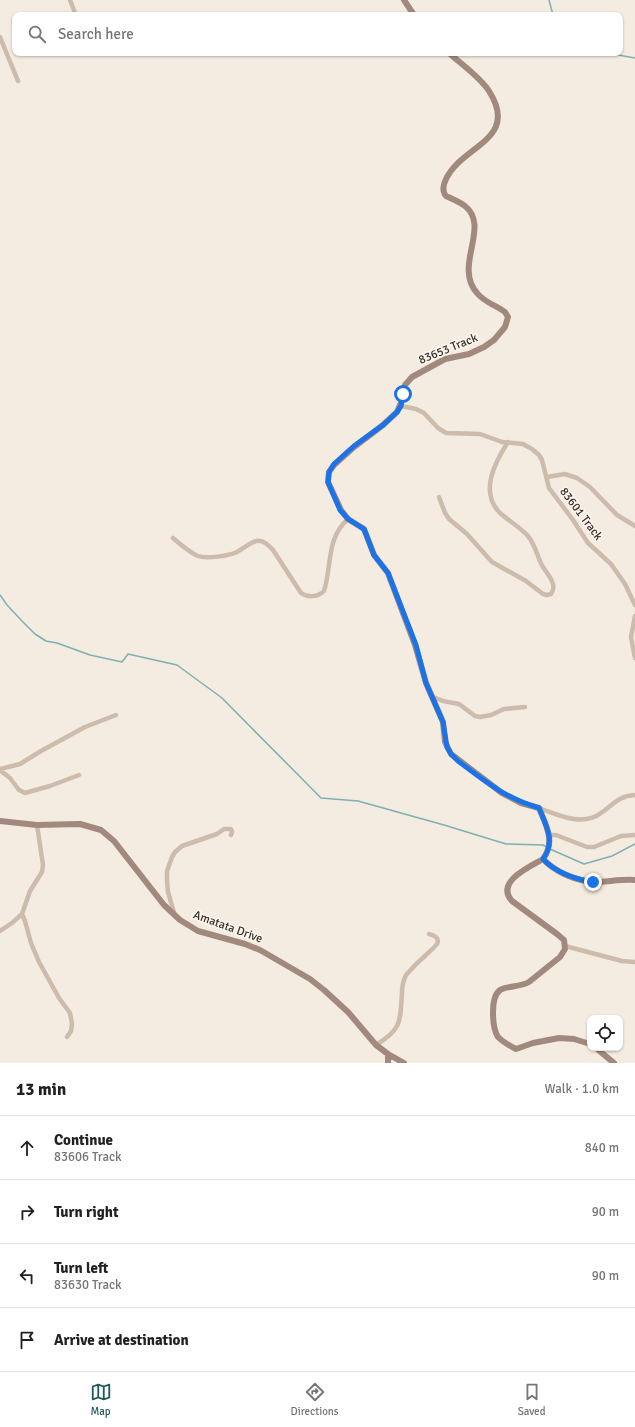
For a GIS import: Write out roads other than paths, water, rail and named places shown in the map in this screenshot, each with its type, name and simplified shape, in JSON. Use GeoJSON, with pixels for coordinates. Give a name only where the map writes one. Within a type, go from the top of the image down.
{"type":"FeatureCollection","features":[{"type":"Feature","properties":{"kind":"street"},"geometry":{"type":"LineString","coordinates":[[70,0],[75,12]]}},
{"type":"Feature","properties":{"kind":"street"},"geometry":{"type":"LineString","coordinates":[[404,0],[412,12]]}},
{"type":"Feature","properties":{"kind":"street"},"geometry":{"type":"LineString","coordinates":[[0,37],[18,82]]}},
{"type":"Feature","properties":{"kind":"street","name":"83653 Track"},"geometry":{"type":"LineString","coordinates":[[401,406],[405,385],[412,377],[445,359],[476,351],[494,340],[505,327],[507,320],[507,314],[483,300],[476,292],[471,282],[469,274],[470,251],[476,229],[475,219],[466,206],[446,196],[444,190],[445,181],[454,166],[482,145],[493,132],[498,119],[498,111],[494,100],[485,85],[451,56]]}},
{"type":"Feature","properties":{"kind":"street"},"geometry":{"type":"LineString","coordinates":[[401,406],[397,412],[383,425],[354,446],[334,464],[329,472],[328,482],[340,510],[348,519],[364,529],[374,555],[388,573],[416,645],[431,696],[443,722],[445,742],[451,754],[502,793],[521,803],[575,820],[590,819],[602,813],[609,806],[626,795],[635,795]]}},
{"type":"Feature","properties":{"kind":"street","name":"83601 Track"},"geometry":{"type":"LineString","coordinates":[[401,406],[416,409],[424,413],[438,428],[446,433],[480,434],[502,442],[523,444],[539,455],[547,477],[549,488],[588,543],[611,564],[625,584],[635,605]]}},
{"type":"Feature","properties":{"kind":"street"},"geometry":{"type":"LineString","coordinates":[[438,497],[445,513],[492,562],[526,581],[543,594],[551,594],[553,590],[552,581],[542,565],[533,542],[521,528],[500,512],[492,501],[490,489],[491,477],[497,461],[508,442]]}},
{"type":"Feature","properties":{"kind":"street"},"geometry":{"type":"LineString","coordinates":[[547,477],[565,474],[577,478],[590,487],[617,515],[635,526]]}},
{"type":"Feature","properties":{"kind":"street"},"geometry":{"type":"LineString","coordinates":[[172,538],[198,556],[206,557],[234,553],[252,542],[262,541],[273,550],[301,593],[306,596],[313,596],[320,595],[324,591],[334,537],[340,527],[348,519]]}},
{"type":"Feature","properties":{"kind":"street"},"geometry":{"type":"LineString","coordinates":[[635,616],[631,637],[635,658]]}},
{"type":"Feature","properties":{"kind":"street"},"geometry":{"type":"LineString","coordinates":[[431,696],[443,701],[458,704],[475,716],[480,717],[491,716],[504,709],[525,707]]}},
{"type":"Feature","properties":{"kind":"street"},"geometry":{"type":"LineString","coordinates":[[0,769],[20,764],[85,727],[116,715]]}},
{"type":"Feature","properties":{"kind":"street"},"geometry":{"type":"LineString","coordinates":[[0,769],[10,778],[19,790],[26,793],[46,788],[79,775]]}},
{"type":"Feature","properties":{"kind":"street"},"geometry":{"type":"LineString","coordinates":[[539,808],[549,835],[549,849],[543,859],[513,878],[507,886],[507,895],[516,904],[564,940],[564,952],[534,979],[524,985],[502,989],[496,994],[493,1004],[494,1027],[501,1040],[516,1049],[533,1043],[559,1038],[574,1039],[587,1043]]}},
{"type":"Feature","properties":{"kind":"street","name":"Amatata Drive"},"geometry":{"type":"LineString","coordinates":[[0,821],[37,825],[80,824],[101,830],[114,841],[164,905],[175,916],[198,931],[245,944],[260,950],[310,978],[348,1012],[376,1045],[404,1063]]}},
{"type":"Feature","properties":{"kind":"street"},"geometry":{"type":"LineString","coordinates":[[0,931],[22,914],[27,898],[42,868],[37,825]]}},
{"type":"Feature","properties":{"kind":"street"},"geometry":{"type":"LineString","coordinates":[[175,916],[168,892],[167,876],[168,866],[175,852],[182,846],[214,835],[224,828],[231,829],[231,835]]}},
{"type":"Feature","properties":{"kind":"street"},"geometry":{"type":"LineString","coordinates":[[549,835],[556,834],[587,847],[594,846],[621,836],[635,835]]}},
{"type":"Feature","properties":{"kind":"street"},"geometry":{"type":"LineString","coordinates":[[543,859],[547,864],[564,874],[582,880],[593,882],[619,879],[635,880]]}},
{"type":"Feature","properties":{"kind":"street"},"geometry":{"type":"LineString","coordinates":[[22,914],[39,962],[59,998],[70,1013],[72,1024],[71,1031],[67,1038]]}},
{"type":"Feature","properties":{"kind":"street"},"geometry":{"type":"LineString","coordinates":[[376,1045],[387,1038],[397,1027],[400,1017],[402,986],[405,977],[413,966],[434,947],[437,942],[437,937],[429,934]]}},
{"type":"Feature","properties":{"kind":"street"},"geometry":{"type":"LineString","coordinates":[[565,946],[622,961],[635,962]]}},
{"type":"Feature","properties":{"kind":"street"},"geometry":{"type":"LineString","coordinates":[[600,1051],[614,1063]]}},
{"type":"Feature","properties":{"kind":"street"},"geometry":{"type":"LineString","coordinates":[[388,1054],[388,1063]]}},
{"type":"Feature","properties":{"kind":"waterway"},"geometry":{"type":"LineString","coordinates":[[549,0],[552,12]]}},
{"type":"Feature","properties":{"kind":"waterway"},"geometry":{"type":"LineString","coordinates":[[623,56],[635,58]]}},
{"type":"Feature","properties":{"kind":"waterway"},"geometry":{"type":"LineString","coordinates":[[0,595],[22,621],[35,634],[46,641],[57,643],[90,655],[122,662],[128,654],[177,665],[222,698],[321,798],[358,801],[506,844],[543,845],[547,847]]}},
{"type":"Feature","properties":{"kind":"waterway"},"geometry":{"type":"LineString","coordinates":[[550,849],[584,864],[612,856],[635,844]]}}]}
